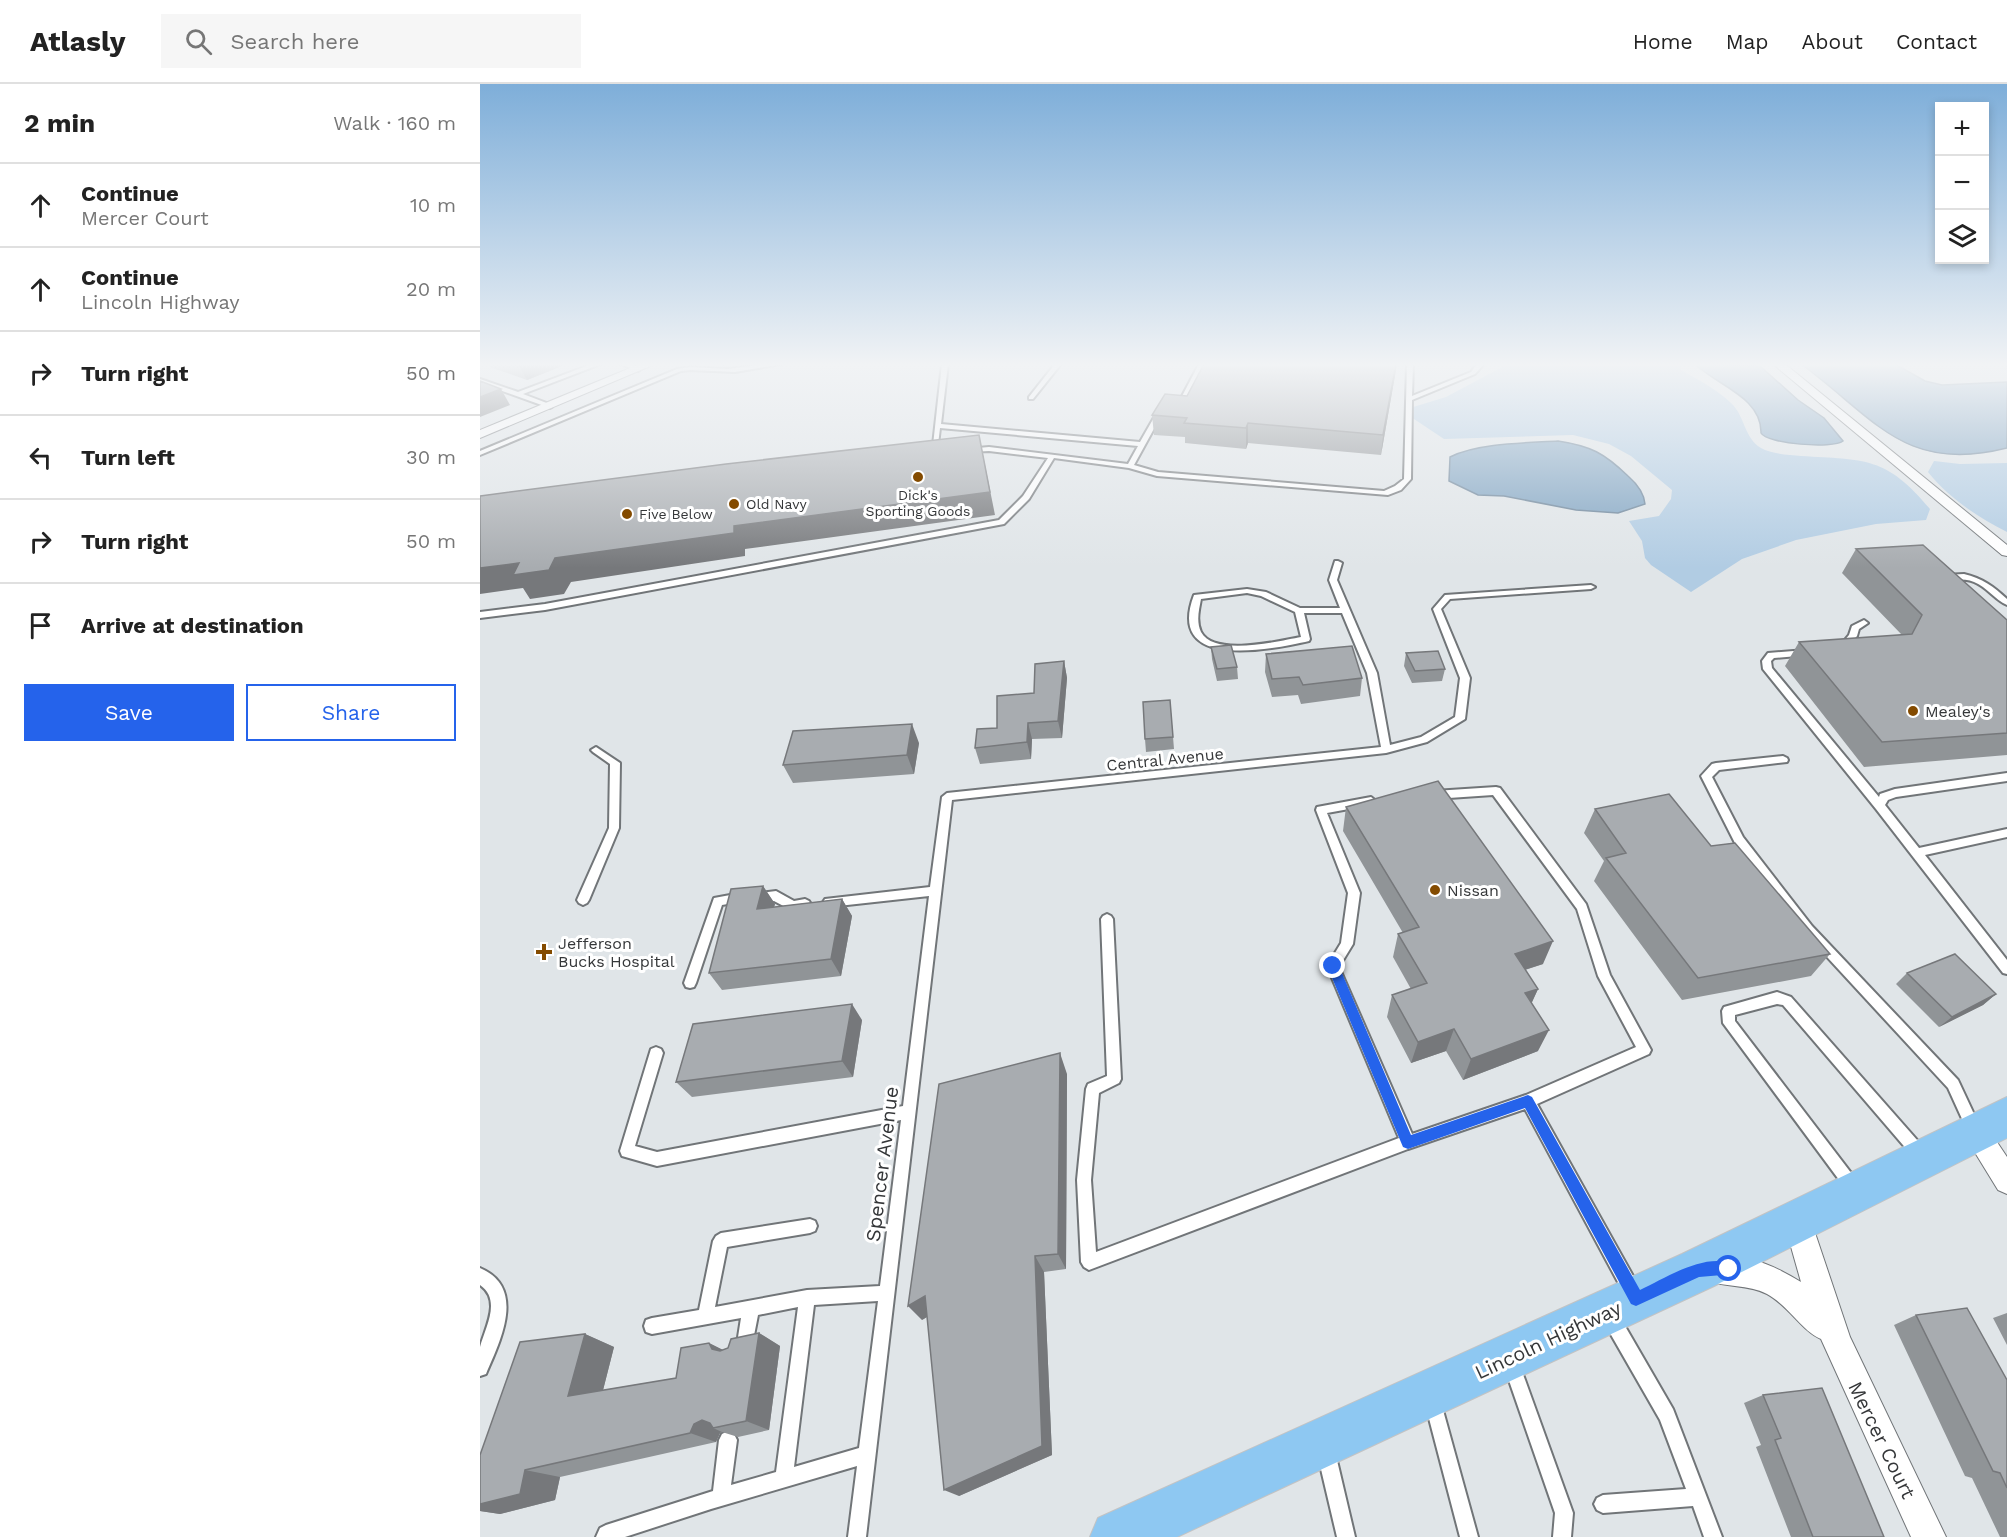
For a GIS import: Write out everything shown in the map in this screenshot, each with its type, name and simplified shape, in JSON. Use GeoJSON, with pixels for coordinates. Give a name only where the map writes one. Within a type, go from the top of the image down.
{"type":"FeatureCollection","features":[{"type":"Feature","properties":{"kind":"main road","name":"Lincoln Highway"},"geometry":{"type":"LineString","coordinates":[[1117,1537],[1622,1306],[1798,1222],[1991,1125]]}},
{"type":"Feature","properties":{"kind":"street"},"geometry":{"type":"LineString","coordinates":[[1861,432],[2007,552]]}},
{"type":"Feature","properties":{"kind":"street"},"geometry":{"type":"LineString","coordinates":[[1991,1125],[2007,1181]]}},
{"type":"Feature","properties":{"kind":"street","name":"Mercer Court"},"geometry":{"type":"LineString","coordinates":[[1798,1222],[1815,1288],[1836,1342],[1929,1537]]}},
{"type":"Feature","properties":{"kind":"street","name":"Mercer Court"},"geometry":{"type":"LineString","coordinates":[[1698,1270],[1752,1272],[1774,1280],[1796,1295],[1815,1313],[1836,1342]]}},
{"type":"Feature","properties":{"kind":"lane"},"geometry":{"type":"LineString","coordinates":[[480,453],[531,432]]}},
{"type":"Feature","properties":{"kind":"lane"},"geometry":{"type":"LineString","coordinates":[[934,453],[937,432]]}},
{"type":"Feature","properties":{"kind":"lane"},"geometry":{"type":"LineString","coordinates":[[1004,432],[1142,444]]}},
{"type":"Feature","properties":{"kind":"lane"},"geometry":{"type":"LineString","coordinates":[[1130,466],[1149,432]]}},
{"type":"Feature","properties":{"kind":"lane"},"geometry":{"type":"LineString","coordinates":[[954,451],[989,449],[1130,466],[1157,474],[1385,493],[1398,488],[1407,479],[1407,432]]}},
{"type":"Feature","properties":{"kind":"lane"},"geometry":{"type":"LineString","coordinates":[[923,455],[944,452]]}},
{"type":"Feature","properties":{"kind":"lane"},"geometry":{"type":"LineString","coordinates":[[480,615],[556,605],[1001,522],[1026,496],[1052,456]]}},
{"type":"Feature","properties":{"kind":"lane"},"geometry":{"type":"LineString","coordinates":[[1338,563],[1333,580],[1372,673],[1386,750]]}},
{"type":"Feature","properties":{"kind":"lane"},"geometry":{"type":"LineString","coordinates":[[1943,588],[1935,580],[1939,577],[1971,576],[1979,578],[2007,603]]}},
{"type":"Feature","properties":{"kind":"lane","name":"Central Avenue"},"geometry":{"type":"LineString","coordinates":[[947,797],[1386,750],[1424,740],[1460,719],[1465,678],[1437,609],[1449,597],[1591,587]]}},
{"type":"Feature","properties":{"kind":"lane"},"geometry":{"type":"LineString","coordinates":[[1299,611],[1306,639],[1260,647],[1211,647],[1195,634],[1191,615],[1197,597],[1247,591],[1263,594],[1299,611],[1345,610]]}},
{"type":"Feature","properties":{"kind":"lane"},"geometry":{"type":"LineString","coordinates":[[1836,651],[1847,646],[1855,628],[1864,623]]}},
{"type":"Feature","properties":{"kind":"lane"},"geometry":{"type":"LineString","coordinates":[[1814,652],[1771,655],[1766,661],[1768,669],[1880,806],[2007,969]]}},
{"type":"Feature","properties":{"kind":"lane"},"geometry":{"type":"LineString","coordinates":[[583,900],[614,828],[615,764],[596,750]]}},
{"type":"Feature","properties":{"kind":"lane"},"geometry":{"type":"LineString","coordinates":[[1783,760],[1716,767],[1706,776],[1739,840],[1808,929],[1991,1125]]}},
{"type":"Feature","properties":{"kind":"lane"},"geometry":{"type":"LineString","coordinates":[[1880,806],[1884,797],[1895,793],[2007,777]]}},
{"type":"Feature","properties":{"kind":"lane"},"geometry":{"type":"LineString","coordinates":[[1107,919],[1114,1080],[1093,1089],[1084,1180],[1089,1262],[1408,1142],[1528,1101],[1644,1050],[1604,976],[1582,907],[1496,791],[1418,796]]}},
{"type":"Feature","properties":{"kind":"lane","name":"Spencer Avenue"},"geometry":{"type":"LineString","coordinates":[[857,1537],[947,797]]}},
{"type":"Feature","properties":{"kind":"lane"},"geometry":{"type":"LineString","coordinates":[[1385,799],[1321,810],[1354,893],[1347,944],[1333,966],[1408,1142]]}},
{"type":"Feature","properties":{"kind":"lane"},"geometry":{"type":"LineString","coordinates":[[1917,853],[2007,833]]}},
{"type":"Feature","properties":{"kind":"lane"},"geometry":{"type":"LineString","coordinates":[[690,983],[717,901],[776,896],[793,906],[935,891]]}},
{"type":"Feature","properties":{"kind":"lane"},"geometry":{"type":"LineString","coordinates":[[1857,1192],[1729,1023],[1728,1011],[1777,998],[1787,1001],[1924,1159]]}},
{"type":"Feature","properties":{"kind":"lane"},"geometry":{"type":"LineString","coordinates":[[656,1053],[627,1151],[657,1159],[908,1112]]}},
{"type":"Feature","properties":{"kind":"lane"},"geometry":{"type":"LineString","coordinates":[[1528,1101],[1622,1306],[1667,1414],[1713,1537]]}},
{"type":"Feature","properties":{"kind":"lane"},"geometry":{"type":"LineString","coordinates":[[705,1317],[721,1241],[810,1226]]}},
{"type":"Feature","properties":{"kind":"lane"},"geometry":{"type":"LineString","coordinates":[[480,1276],[489,1280],[498,1294],[499,1315],[480,1368]]}},
{"type":"Feature","properties":{"kind":"lane"},"geometry":{"type":"LineString","coordinates":[[652,1326],[807,1298],[886,1293]]}},
{"type":"Feature","properties":{"kind":"lane"},"geometry":{"type":"LineString","coordinates":[[784,1479],[807,1298]]}},
{"type":"Feature","properties":{"kind":"lane"},"geometry":{"type":"LineString","coordinates":[[743,1353],[750,1308]]}},
{"type":"Feature","properties":{"kind":"lane"},"geometry":{"type":"LineString","coordinates":[[1509,1358],[1564,1513],[1562,1537]]}},
{"type":"Feature","properties":{"kind":"lane"},"geometry":{"type":"LineString","coordinates":[[1431,1394],[1469,1537]]}},
{"type":"Feature","properties":{"kind":"lane"},"geometry":{"type":"LineString","coordinates":[[721,1497],[728,1440]]}},
{"type":"Feature","properties":{"kind":"lane"},"geometry":{"type":"LineString","coordinates":[[1324,1443],[1346,1537]]}},
{"type":"Feature","properties":{"kind":"lane"},"geometry":{"type":"LineString","coordinates":[[603,1536],[721,1497],[867,1454]]}},
{"type":"Feature","properties":{"kind":"lane"},"geometry":{"type":"LineString","coordinates":[[1603,1504],[1699,1497]]}},
{"type":"Feature","properties":{"kind":"shaded area"},"geometry":{"type":"Polygon","coordinates":[[[1433,432],[1747,432],[1755,444],[1770,452],[1873,464],[1900,479],[1930,509],[1926,520],[1876,524],[1796,540],[1742,559],[1691,592],[1651,565],[1645,558],[1642,541],[1629,521],[1659,516],[1671,499],[1672,490],[1631,456],[1609,444],[1573,435],[1444,439],[1433,432]]]}},
{"type":"Feature","properties":{"kind":"shaded area"},"geometry":{"type":"Polygon","coordinates":[[[1835,432],[1843,441],[1827,445],[1800,444],[1775,440],[1761,433],[1835,432]]]}},
{"type":"Feature","properties":{"kind":"shaded area"},"geometry":{"type":"Polygon","coordinates":[[[1887,432],[2007,432],[2007,448],[1972,454],[1942,453],[1916,447],[1887,432]]]}},
{"type":"Feature","properties":{"kind":"shaded area"},"geometry":{"type":"Polygon","coordinates":[[[1558,441],[1588,448],[1612,462],[1637,485],[1645,504],[1618,513],[1576,510],[1504,496],[1478,495],[1449,481],[1450,457],[1461,452],[1502,444],[1558,441]]]}},
{"type":"Feature","properties":{"kind":"shaded area"},"geometry":{"type":"Polygon","coordinates":[[[1934,461],[1960,464],[2007,463],[2007,532],[1974,513],[1945,490],[1928,472],[1934,461]]]}},
{"type":"Feature","properties":{"kind":"building"},"geometry":{"type":"Polygon","coordinates":[[[1347,432],[1384,432],[1383,435],[1347,432]]]}},
{"type":"Feature","properties":{"kind":"building"},"geometry":{"type":"Polygon","coordinates":[[[979,435],[990,492],[734,526],[734,533],[555,558],[549,570],[513,575],[519,563],[480,568],[480,496],[726,464],[979,435]]]}},
{"type":"Feature","properties":{"kind":"building","name":"Mealey's"},"geometry":{"type":"Polygon","coordinates":[[[1923,545],[2007,620],[2007,733],[1882,742],[1799,642],[1912,634],[1922,615],[1856,549],[1923,545]]]}},
{"type":"Feature","properties":{"kind":"building"},"geometry":{"type":"Polygon","coordinates":[[[1231,645],[1237,667],[1217,669],[1211,647],[1231,645]]]}},
{"type":"Feature","properties":{"kind":"building"},"geometry":{"type":"Polygon","coordinates":[[[1352,646],[1362,678],[1303,685],[1299,677],[1272,679],[1266,654],[1352,646]]]}},
{"type":"Feature","properties":{"kind":"building"},"geometry":{"type":"Polygon","coordinates":[[[1438,651],[1445,669],[1415,671],[1406,653],[1438,651]]]}},
{"type":"Feature","properties":{"kind":"building"},"geometry":{"type":"Polygon","coordinates":[[[1064,661],[1058,721],[1028,723],[1027,742],[975,748],[977,729],[997,728],[997,696],[1034,693],[1035,664],[1064,661]]]}},
{"type":"Feature","properties":{"kind":"building"},"geometry":{"type":"Polygon","coordinates":[[[1170,700],[1173,737],[1145,739],[1143,702],[1170,700]]]}},
{"type":"Feature","properties":{"kind":"building"},"geometry":{"type":"Polygon","coordinates":[[[912,724],[907,755],[783,765],[793,731],[912,724]]]}},
{"type":"Feature","properties":{"kind":"building","name":"Nissan"},"geometry":{"type":"Polygon","coordinates":[[[1438,781],[1553,941],[1515,954],[1538,989],[1525,993],[1549,1030],[1471,1059],[1454,1029],[1418,1042],[1392,995],[1427,983],[1398,934],[1419,927],[1346,807],[1438,781]]]}},
{"type":"Feature","properties":{"kind":"building"},"geometry":{"type":"Polygon","coordinates":[[[1669,794],[1711,846],[1735,843],[1830,954],[1698,978],[1606,858],[1626,853],[1595,809],[1669,794]]]}},
{"type":"Feature","properties":{"kind":"building"},"geometry":{"type":"Polygon","coordinates":[[[763,886],[757,909],[842,899],[831,959],[709,973],[731,889],[763,886]]]}},
{"type":"Feature","properties":{"kind":"building"},"geometry":{"type":"Polygon","coordinates":[[[1955,954],[1996,994],[1952,1017],[1907,973],[1955,954]]]}},
{"type":"Feature","properties":{"kind":"building"},"geometry":{"type":"Polygon","coordinates":[[[852,1004],[842,1061],[676,1082],[693,1024],[852,1004]]]}},
{"type":"Feature","properties":{"kind":"building"},"geometry":{"type":"Polygon","coordinates":[[[1060,1053],[1058,1254],[1035,1256],[1042,1446],[944,1490],[925,1296],[908,1306],[939,1084],[1060,1053]]]}},
{"type":"Feature","properties":{"kind":"building"},"geometry":{"type":"Polygon","coordinates":[[[1967,1308],[2007,1380],[2007,1488],[2000,1473],[1993,1471],[1916,1315],[1967,1308]]]}},
{"type":"Feature","properties":{"kind":"building"},"geometry":{"type":"Polygon","coordinates":[[[759,1333],[746,1421],[713,1428],[710,1423],[702,1420],[694,1424],[690,1433],[525,1470],[520,1494],[480,1504],[480,1455],[520,1342],[585,1334],[568,1396],[676,1378],[681,1348],[709,1343],[712,1349],[720,1351],[728,1348],[731,1339],[759,1333]]]}},
{"type":"Feature","properties":{"kind":"building"},"geometry":{"type":"Polygon","coordinates":[[[1822,1388],[1884,1537],[1813,1537],[1775,1440],[1781,1438],[1763,1395],[1822,1388]]]}},
{"type":"Feature","properties":{"kind":"place","name":"Dick's Sporting Goods"},"geometry":{"type":"Point","coordinates":[918,477]}},
{"type":"Feature","properties":{"kind":"place","name":"Old Navy"},"geometry":{"type":"Point","coordinates":[734,504]}},
{"type":"Feature","properties":{"kind":"place","name":"Five Below"},"geometry":{"type":"Point","coordinates":[627,514]}},
{"type":"Feature","properties":{"kind":"place","name":"Mealey's"},"geometry":{"type":"Point","coordinates":[1913,711]}},
{"type":"Feature","properties":{"kind":"place","name":"Nissan"},"geometry":{"type":"Point","coordinates":[1435,890]}},
{"type":"Feature","properties":{"kind":"place","name":"Jefferson Bucks Hospital"},"geometry":{"type":"Point","coordinates":[544,952]}},
{"type":"Feature","properties":{"kind":"route"},"geometry":{"type":"LineString","coordinates":[[1333,966],[1408,1142],[1528,1101],[1636,1299],[1698,1270],[1729,1269]]}}]}
